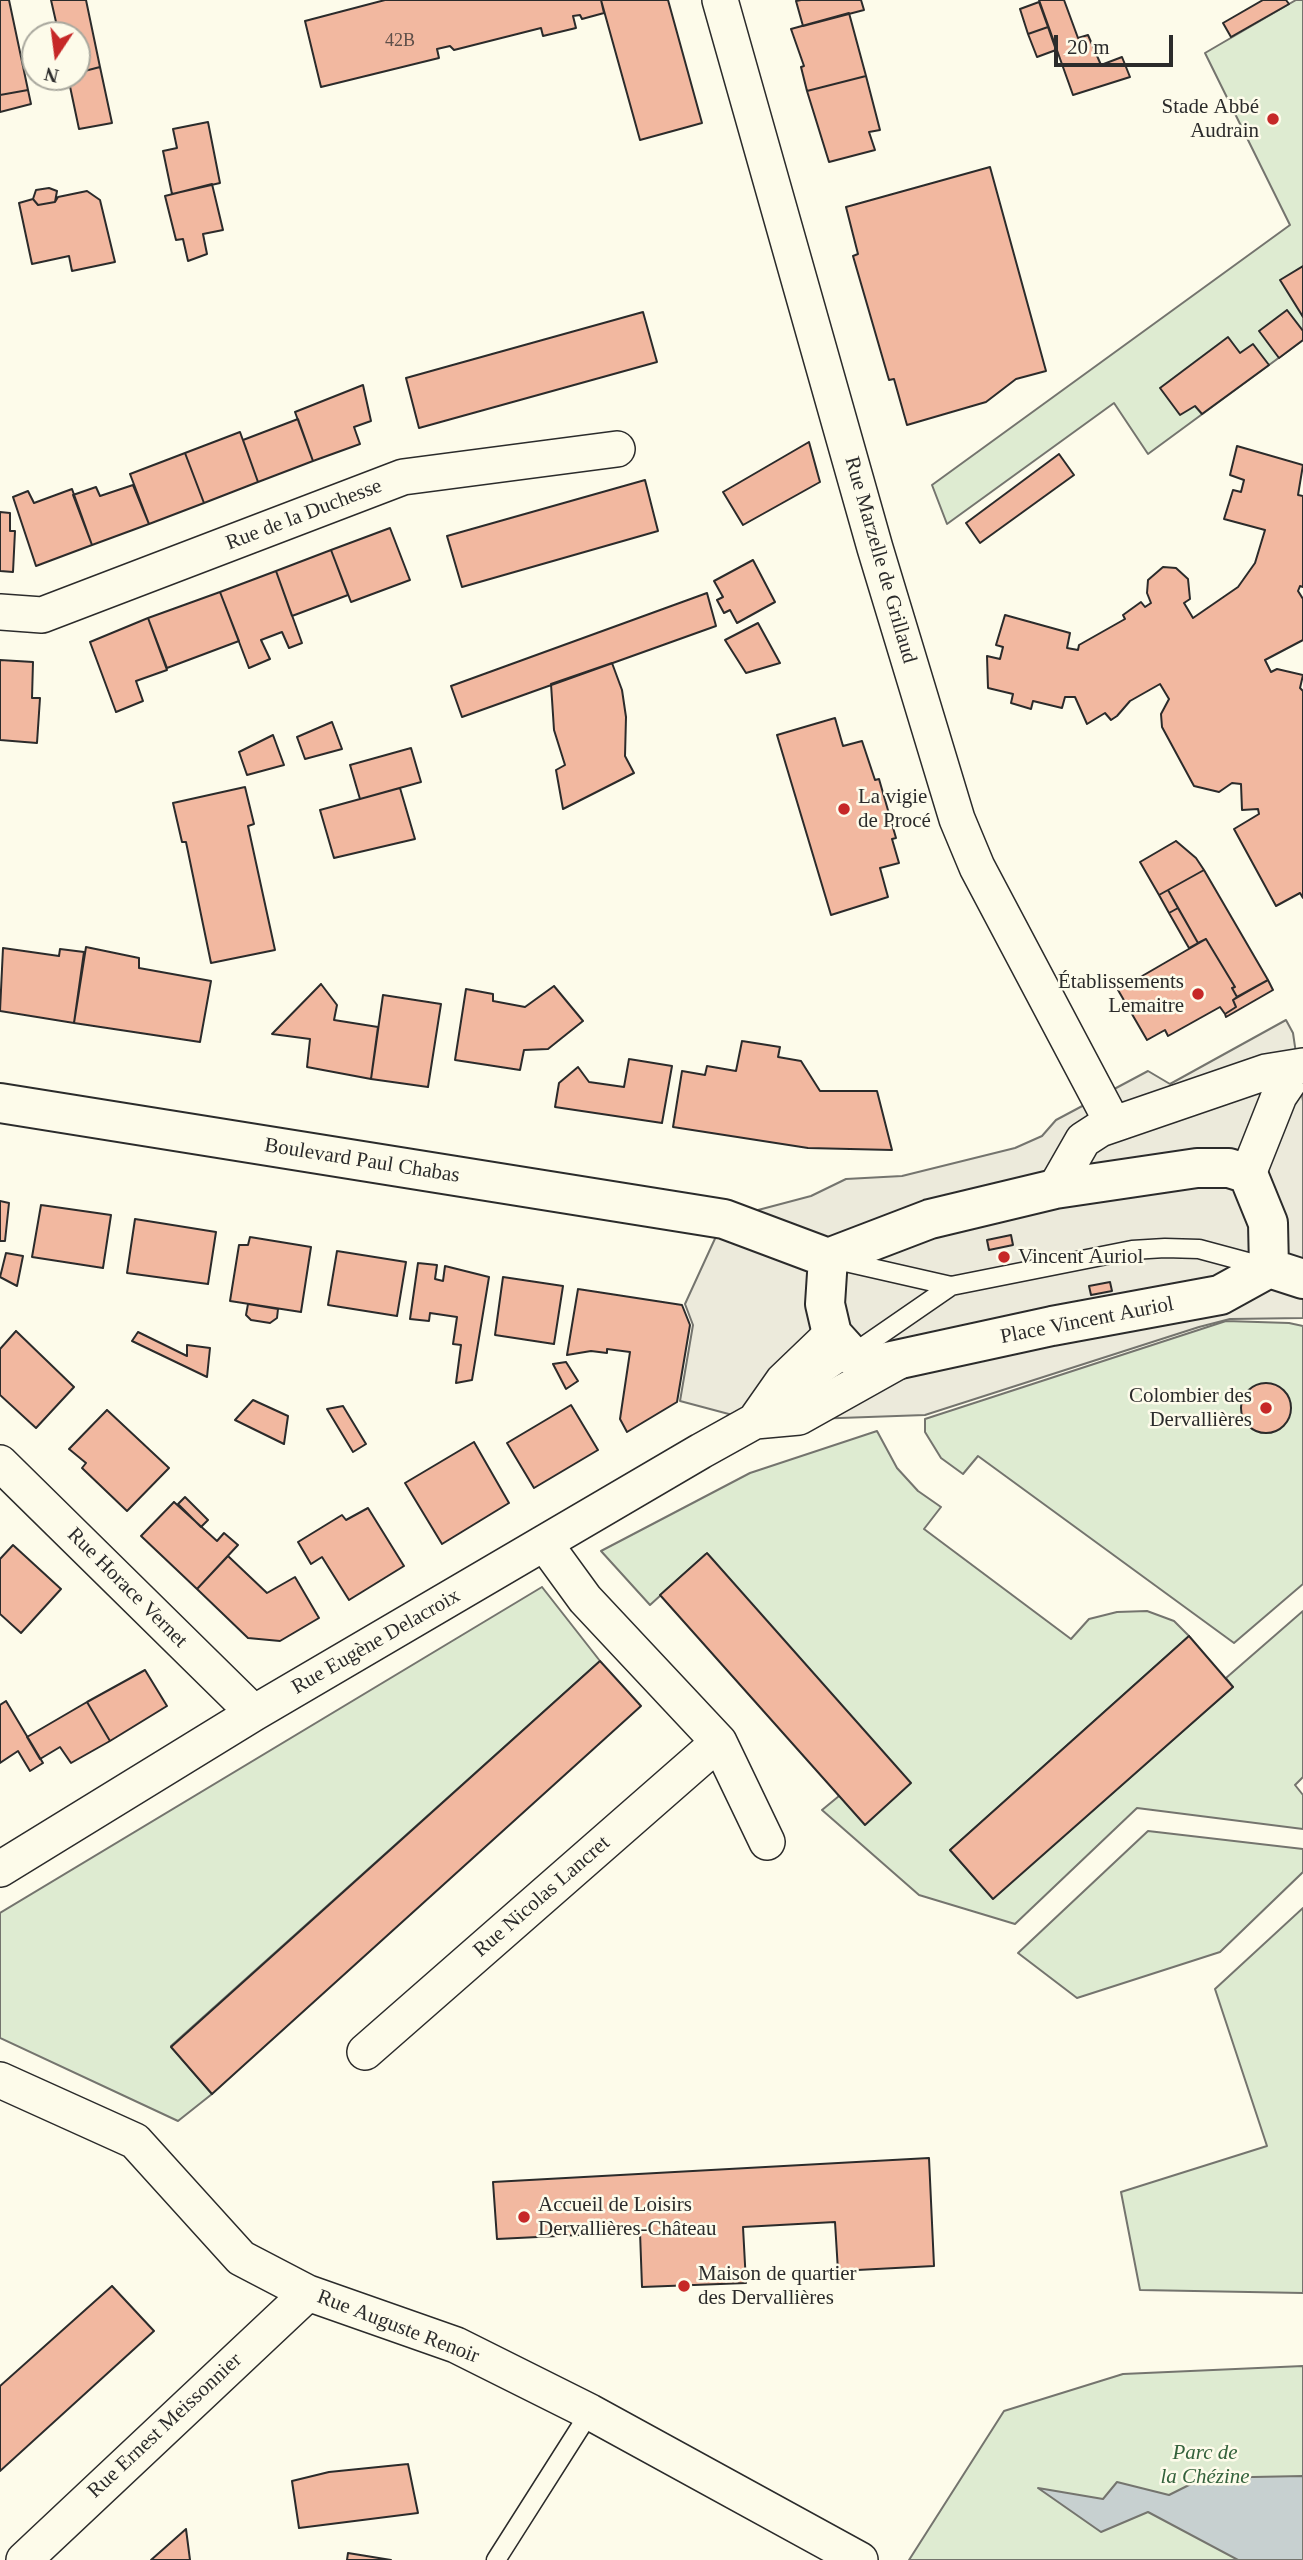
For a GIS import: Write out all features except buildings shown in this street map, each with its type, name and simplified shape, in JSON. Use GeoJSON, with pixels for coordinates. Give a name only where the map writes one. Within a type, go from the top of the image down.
{"type":"FeatureCollection","features":[{"type":"Feature","properties":{"kind":"main road","name":"Boulevard Paul Chabas"},"geometry":{"type":"LineString","coordinates":[[0,1103],[724,1219],[828,1258]]}},
{"type":"Feature","properties":{"kind":"main road"},"geometry":{"type":"LineString","coordinates":[[842,1344],[825,1304],[828,1258],[930,1219],[1055,1189],[1197,1168],[1229,1168],[1248,1174],[1286,1273]]}},
{"type":"Feature","properties":{"kind":"main road","name":"Place Vincent Auriol"},"geometry":{"type":"LineString","coordinates":[[842,1344],[882,1363],[899,1361],[1052,1326],[1220,1295],[1286,1273]]}},
{"type":"Feature","properties":{"kind":"street","name":"Rue Marzelle de Grillaud"},"geometry":{"type":"LineString","coordinates":[[720,0],[875,548],[957,819],[977,867],[1106,1110]]}},
{"type":"Feature","properties":{"kind":"street","name":"Rue de la Duchesse"},"geometry":{"type":"LineString","coordinates":[[0,612],[42,615],[404,477],[617,449]]}},
{"type":"Feature","properties":{"kind":"street"},"geometry":{"type":"LineString","coordinates":[[1055,1189],[1083,1140],[1106,1110],[1266,1072],[1300,1067]]}},
{"type":"Feature","properties":{"kind":"street"},"geometry":{"type":"LineString","coordinates":[[1248,1174],[1279,1096],[1300,1067]]}},
{"type":"Feature","properties":{"kind":"street"},"geometry":{"type":"LineString","coordinates":[[755,1421],[783,1381],[842,1344]]}},
{"type":"Feature","properties":{"kind":"street","name":"Place Vincent Auriol"},"geometry":{"type":"LineString","coordinates":[[755,1421],[799,1417],[899,1361]]}},
{"type":"Feature","properties":{"kind":"street","name":"Rue Eugène Delacroix"},"geometry":{"type":"LineString","coordinates":[[0,1869],[254,1713],[755,1421]]}},
{"type":"Feature","properties":{"kind":"street","name":"Rue Horace Vernet"},"geometry":{"type":"LineString","coordinates":[[0,1463],[254,1713]]}},
{"type":"Feature","properties":{"kind":"street"},"geometry":{"type":"LineString","coordinates":[[545,1544],[585,1599],[719,1742],[767,1842]]}},
{"type":"Feature","properties":{"kind":"street","name":"Rue Nicolas Lancret"},"geometry":{"type":"LineString","coordinates":[[365,2052],[719,1742]]}},
{"type":"Feature","properties":{"kind":"street","name":"Rue Auguste Renoir"},"geometry":{"type":"LineString","coordinates":[[0,2080],[135,2141],[241,2258],[308,2293],[456,2345],[590,2412],[860,2560]]}},
{"type":"Feature","properties":{"kind":"street","name":"Rue Ernest Meissonnier"},"geometry":{"type":"LineString","coordinates":[[24,2560],[308,2293]]}},
{"type":"Feature","properties":{"kind":"lane"},"geometry":{"type":"LineString","coordinates":[[842,1344],[951,1286],[1132,1250],[1199,1250],[1286,1273]]}},
{"type":"Feature","properties":{"kind":"lane"},"geometry":{"type":"LineString","coordinates":[[828,1258],[951,1286]]}},
{"type":"Feature","properties":{"kind":"lane"},"geometry":{"type":"LineString","coordinates":[[496,2560],[590,2412]]}},
{"type":"Feature","properties":{"kind":"green space"},"geometry":{"type":"Polygon","coordinates":[[[1296,0],[1303,0],[1303,340],[1148,454],[1114,403],[947,524],[932,485],[1290,225],[1205,53],[1296,0]]]}},
{"type":"Feature","properties":{"kind":"green space"},"geometry":{"type":"Polygon","coordinates":[[[1226,1321],[1303,1326],[1303,1584],[1234,1643],[978,1456],[963,1474],[941,1458],[925,1432],[925,1419],[1226,1321]]]}},
{"type":"Feature","properties":{"kind":"green space"},"geometry":{"type":"Polygon","coordinates":[[[877,1431],[897,1468],[918,1491],[941,1507],[924,1529],[1071,1639],[1089,1619],[1117,1612],[1147,1611],[1174,1621],[1189,1636],[950,1850],[993,1898],[1233,1687],[1226,1678],[1303,1611],[1303,1777],[1295,1785],[1303,1795],[1303,1829],[1137,1808],[1015,1924],[919,1895],[822,1810],[839,1796],[706,1554],[650,1605],[601,1551],[750,1473],[877,1431]]]}},
{"type":"Feature","properties":{"kind":"green space"},"geometry":{"type":"Polygon","coordinates":[[[542,1587],[600,1661],[171,2046],[212,2094],[178,2121],[0,2038],[0,1913],[542,1587]]]}},
{"type":"Feature","properties":{"kind":"green space"},"geometry":{"type":"Polygon","coordinates":[[[1148,1831],[1303,1849],[1303,1872],[1220,1952],[1077,1998],[1018,1953],[1148,1831]]]}},
{"type":"Feature","properties":{"kind":"green space"},"geometry":{"type":"Polygon","coordinates":[[[1303,1908],[1303,2293],[1140,2290],[1121,2192],[1267,2146],[1215,1989],[1303,1908]]]}},
{"type":"Feature","properties":{"kind":"green space","name":"Parc de la Chézine"},"geometry":{"type":"Polygon","coordinates":[[[1303,2366],[1303,2560],[909,2560],[1004,2411],[1123,2374],[1303,2366]]]}},
{"type":"Feature","properties":{"kind":"shaded area"},"geometry":{"type":"Polygon","coordinates":[[[1286,1020],[1293,1033],[1303,1101],[1303,1318],[1230,1319],[925,1415],[755,1421],[680,1401],[693,1325],[685,1304],[724,1219],[811,1196],[846,1179],[902,1176],[1015,1148],[1042,1136],[1056,1120],[1148,1071],[1170,1084],[1286,1020]]]}},
{"type":"Feature","properties":{"kind":"shaded area"},"geometry":{"type":"Polygon","coordinates":[[[1303,2476],[1303,2560],[1238,2560],[1148,2512],[1101,2532],[1038,2488],[1103,2499],[1117,2482],[1169,2495],[1203,2478],[1303,2476]]]}},
{"type":"Feature","properties":{"kind":"place","name":"Stade Abbé Audrain"},"geometry":{"type":"Point","coordinates":[1273,119]}},
{"type":"Feature","properties":{"kind":"place","name":"La vigie de Procé"},"geometry":{"type":"Point","coordinates":[844,809]}},
{"type":"Feature","properties":{"kind":"place","name":"Établissements Lemaitre"},"geometry":{"type":"Point","coordinates":[1198,994]}},
{"type":"Feature","properties":{"kind":"place","name":"Vincent Auriol"},"geometry":{"type":"Point","coordinates":[1004,1257]}},
{"type":"Feature","properties":{"kind":"place","name":"Colombier des Dervallières"},"geometry":{"type":"Point","coordinates":[1266,1408]}},
{"type":"Feature","properties":{"kind":"place","name":"Accueil de Loisirs Dervallières-Château"},"geometry":{"type":"Point","coordinates":[524,2217]}},
{"type":"Feature","properties":{"kind":"place","name":"Maison de quartier des Dervallières"},"geometry":{"type":"Point","coordinates":[684,2286]}}]}
